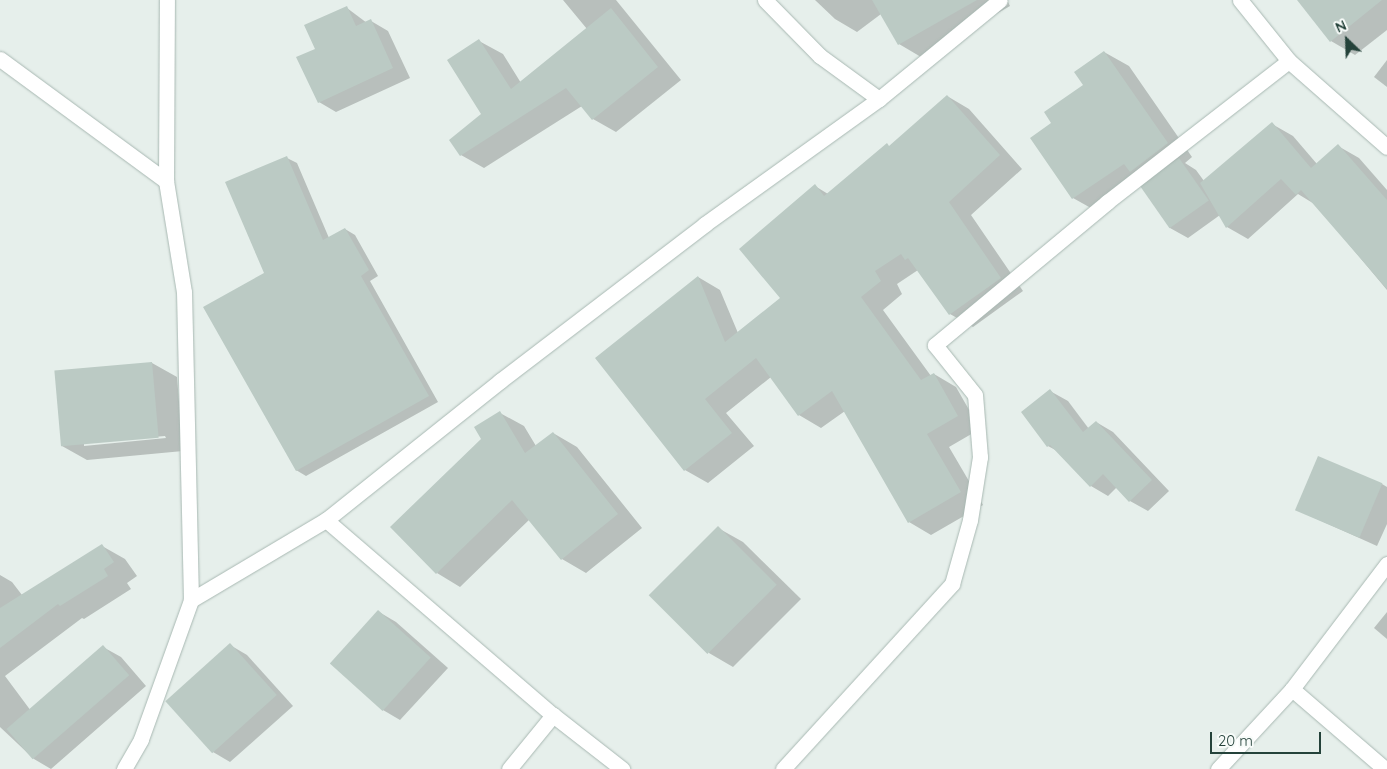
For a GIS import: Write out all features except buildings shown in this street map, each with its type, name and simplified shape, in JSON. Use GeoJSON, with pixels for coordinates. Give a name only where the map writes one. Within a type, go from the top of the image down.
{"type":"FeatureCollection","features":[{"type":"Feature","properties":{"kind":"street"},"geometry":{"type":"LineString","coordinates":[[124,769],[141,739],[191,600],[184,292],[166,181],[167,0]]}},
{"type":"Feature","properties":{"kind":"street"},"geometry":{"type":"LineString","coordinates":[[765,0],[820,56],[879,99]]}},
{"type":"Feature","properties":{"kind":"street"},"geometry":{"type":"LineString","coordinates":[[191,600],[326,520],[500,381],[705,224],[879,99],[1000,0]]}},
{"type":"Feature","properties":{"kind":"street"},"geometry":{"type":"LineString","coordinates":[[1240,0],[1289,61],[1387,147]]}},
{"type":"Feature","properties":{"kind":"street"},"geometry":{"type":"LineString","coordinates":[[0,59],[166,181]]}},
{"type":"Feature","properties":{"kind":"street"},"geometry":{"type":"LineString","coordinates":[[783,769],[952,584],[970,520],[980,457],[975,395],[935,345],[1107,202],[1289,61]]}},
{"type":"Feature","properties":{"kind":"street"},"geometry":{"type":"LineString","coordinates":[[326,520],[553,715],[622,769]]}},
{"type":"Feature","properties":{"kind":"street"},"geometry":{"type":"LineString","coordinates":[[1218,769],[1292,689],[1387,564]]}},
{"type":"Feature","properties":{"kind":"street"},"geometry":{"type":"LineString","coordinates":[[1292,689],[1385,769]]}},
{"type":"Feature","properties":{"kind":"street"},"geometry":{"type":"LineString","coordinates":[[509,769],[553,715]]}}]}
